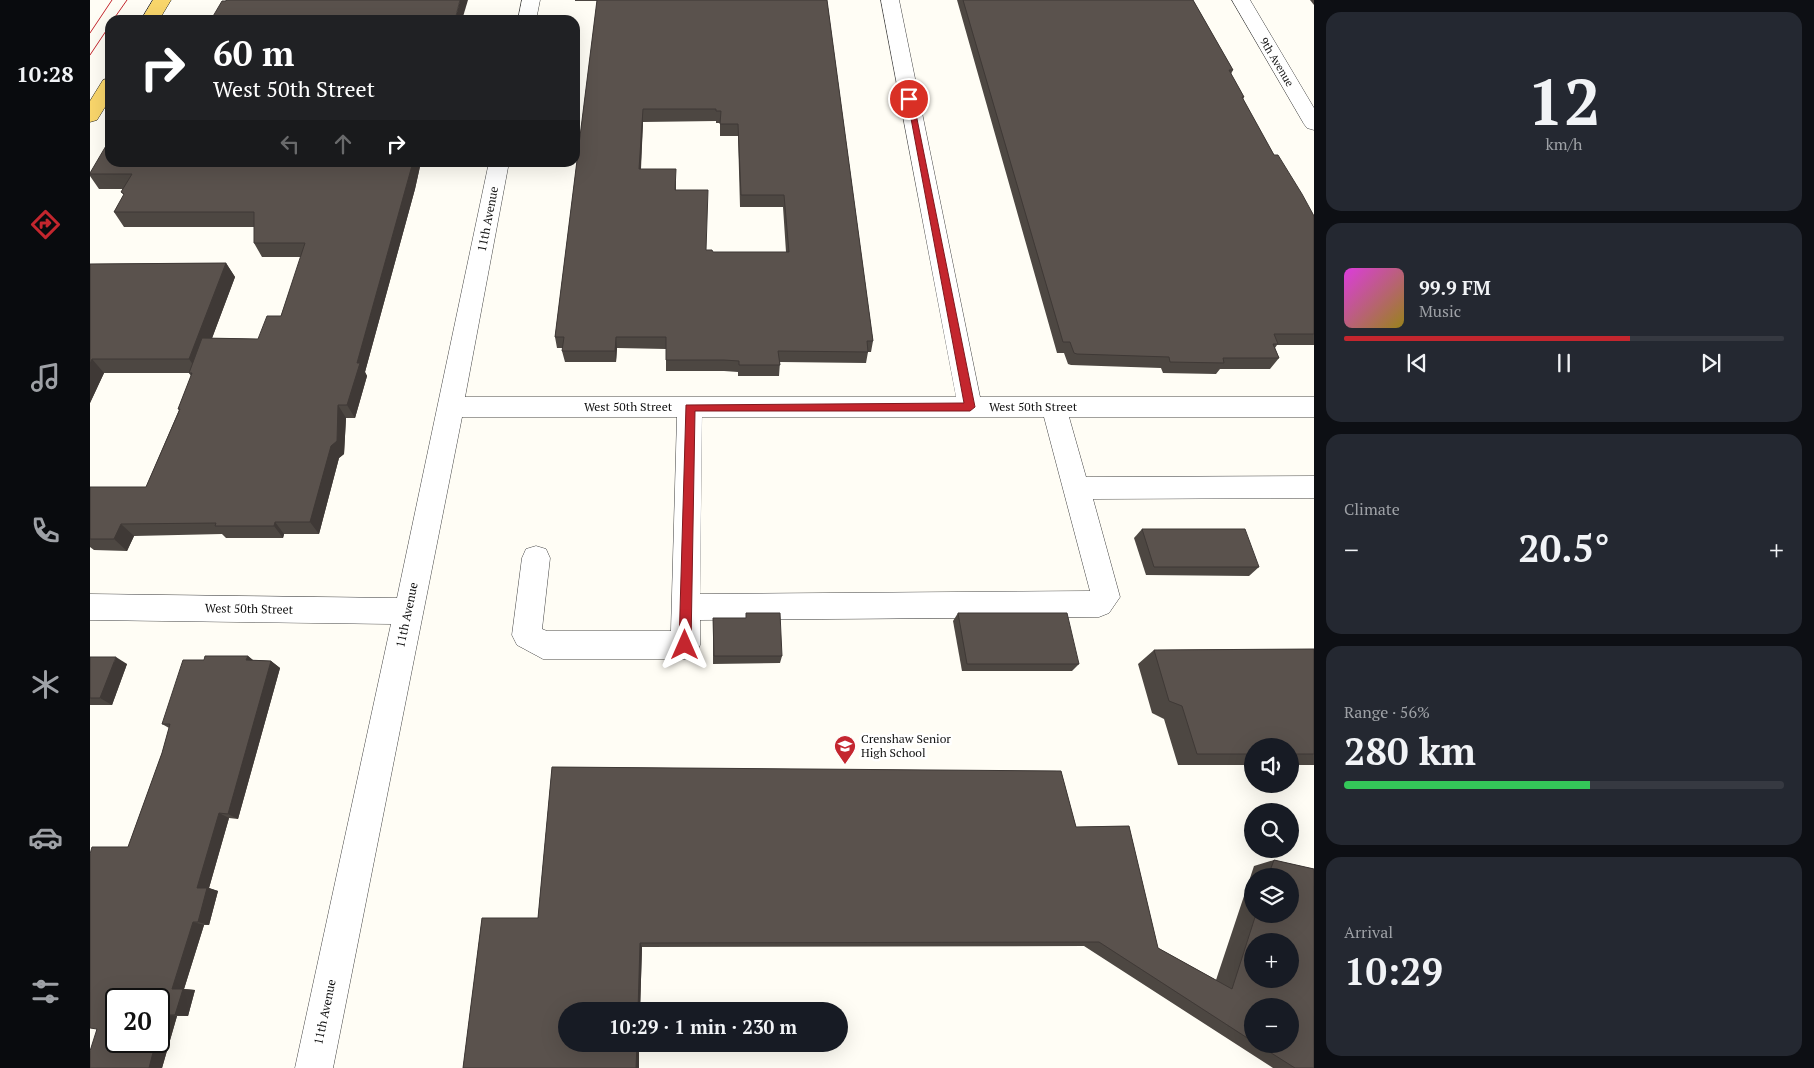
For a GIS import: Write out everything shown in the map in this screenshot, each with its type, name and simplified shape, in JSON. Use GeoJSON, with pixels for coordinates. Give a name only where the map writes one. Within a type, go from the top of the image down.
{"type":"FeatureCollection","features":[{"type":"Feature","properties":{"kind":"main road"},"geometry":{"type":"LineString","coordinates":[[153,15],[162,0]]}},
{"type":"Feature","properties":{"kind":"main road"},"geometry":{"type":"LineString","coordinates":[[90,116],[105,92]]}},
{"type":"Feature","properties":{"kind":"street"},"geometry":{"type":"LineString","coordinates":[[528,15],[531,0]]}},
{"type":"Feature","properties":{"kind":"street"},"geometry":{"type":"LineString","coordinates":[[890,0],[970,407]]}},
{"type":"Feature","properties":{"kind":"street","name":"9th Avenue"},"geometry":{"type":"LineString","coordinates":[[1241,0],[1314,124]]}},
{"type":"Feature","properties":{"kind":"street","name":"11th Avenue"},"geometry":{"type":"LineString","coordinates":[[314,1068],[451,407],[498,167]]}},
{"type":"Feature","properties":{"kind":"street","name":"West 50th Street"},"geometry":{"type":"LineString","coordinates":[[451,407],[1314,407]]}},
{"type":"Feature","properties":{"kind":"street"},"geometry":{"type":"LineString","coordinates":[[536,558],[526,635],[543,645],[685,645],[690,407]]}},
{"type":"Feature","properties":{"kind":"street"},"geometry":{"type":"LineString","coordinates":[[685,607],[1099,604],[1106,597],[1054,407]]}},
{"type":"Feature","properties":{"kind":"street"},"geometry":{"type":"LineString","coordinates":[[1076,488],[1314,487]]}},
{"type":"Feature","properties":{"kind":"street","name":"West 50th Street"},"geometry":{"type":"LineString","coordinates":[[90,608],[408,611]]}},
{"type":"Feature","properties":{"kind":"building"},"geometry":{"type":"Polygon","coordinates":[[[460,0],[456,15],[214,15],[222,1],[460,0]]]}},
{"type":"Feature","properties":{"kind":"building"},"geometry":{"type":"Polygon","coordinates":[[[597,0],[827,0],[873,341],[867,341],[868,352],[778,351],[780,365],[739,365],[739,361],[666,360],[666,337],[616,337],[615,351],[562,351],[564,337],[555,337],[576,167],[580,167],[580,136],[597,0]],[[643,109],[639,169],[676,169],[675,190],[708,190],[706,250],[712,250],[713,252],[789,252],[784,195],[741,195],[738,124],[720,124],[721,111],[716,111],[716,109],[643,109]]]}},
{"type":"Feature","properties":{"kind":"building"},"geometry":{"type":"Polygon","coordinates":[[[963,0],[1193,0],[1233,70],[1229,70],[1274,155],[1278,155],[1314,216],[1314,334],[1274,334],[1278,344],[1273,344],[1279,358],[1223,358],[1224,363],[1170,362],[1169,357],[1074,353],[1070,342],[1063,342],[963,0]]]}},
{"type":"Feature","properties":{"kind":"building"},"geometry":{"type":"Polygon","coordinates":[[[105,148],[105,167],[412,167],[357,363],[360,363],[347,405],[338,405],[337,441],[331,446],[310,522],[275,522],[274,526],[215,526],[216,523],[121,524],[114,539],[90,539],[90,487],[146,487],[180,409],[178,409],[192,373],[189,373],[202,338],[258,339],[267,316],[281,316],[305,243],[254,243],[254,212],[114,212],[124,194],[121,192],[132,174],[90,173],[105,148]]]}},
{"type":"Feature","properties":{"kind":"building"},"geometry":{"type":"Polygon","coordinates":[[[226,263],[189,359],[92,359],[90,364],[90,264],[226,263]]]}},
{"type":"Feature","properties":{"kind":"building"},"geometry":{"type":"Polygon","coordinates":[[[1142,529],[1245,529],[1259,567],[1154,567],[1142,529]]]}},
{"type":"Feature","properties":{"kind":"building"},"geometry":{"type":"Polygon","coordinates":[[[746,613],[780,613],[782,656],[714,656],[713,618],[746,618],[746,613]]]}},
{"type":"Feature","properties":{"kind":"building"},"geometry":{"type":"Polygon","coordinates":[[[958,613],[1067,613],[1079,664],[967,664],[958,613]]]}},
{"type":"Feature","properties":{"kind":"building"},"geometry":{"type":"Polygon","coordinates":[[[1314,649],[1314,754],[1299,754],[1299,738],[1244,738],[1244,754],[1197,754],[1182,706],[1169,701],[1154,650],[1314,649]]]}},
{"type":"Feature","properties":{"kind":"building"},"geometry":{"type":"Polygon","coordinates":[[[205,656],[248,656],[246,660],[271,661],[228,814],[219,813],[197,888],[207,888],[198,922],[193,922],[172,989],[183,989],[175,1015],[170,1015],[170,988],[105,988],[105,1053],[153,1053],[149,1068],[90,1068],[90,1051],[97,1029],[90,1028],[90,854],[92,847],[128,847],[162,753],[170,724],[162,724],[183,660],[204,660],[205,656]]]}},
{"type":"Feature","properties":{"kind":"building"},"geometry":{"type":"Polygon","coordinates":[[[90,657],[116,657],[100,698],[90,698],[90,657]]]}},
{"type":"Feature","properties":{"kind":"building"},"geometry":{"type":"Polygon","coordinates":[[[552,767],[1061,771],[1076,827],[1129,826],[1158,948],[1232,989],[1244,952],[1244,988],[1299,988],[1299,933],[1250,933],[1253,923],[1299,923],[1299,868],[1271,868],[1274,860],[1314,869],[1314,1068],[1295,1068],[1271,1053],[1299,1053],[1299,998],[1244,998],[1244,1036],[1099,942],[640,943],[638,1002],[558,1002],[558,1052],[637,1052],[636,1068],[463,1068],[482,918],[538,918],[552,767]]]}},
{"type":"Feature","properties":{"kind":"tram line"},"geometry":{"type":"LineString","coordinates":[[90,33],[112,0]]}},
{"type":"Feature","properties":{"kind":"tram line"},"geometry":{"type":"LineString","coordinates":[[116,15],[127,0]]}},
{"type":"Feature","properties":{"kind":"tram line"},"geometry":{"type":"LineString","coordinates":[[90,55],[105,32]]}},
{"type":"Feature","properties":{"kind":"place","name":"Crenshaw Senior High School"},"geometry":{"type":"Point","coordinates":[845,765]}},
{"type":"Feature","properties":{"kind":"route"},"geometry":{"type":"LineString","coordinates":[[685,645],[690,407],[970,407],[909,99]]}}]}
